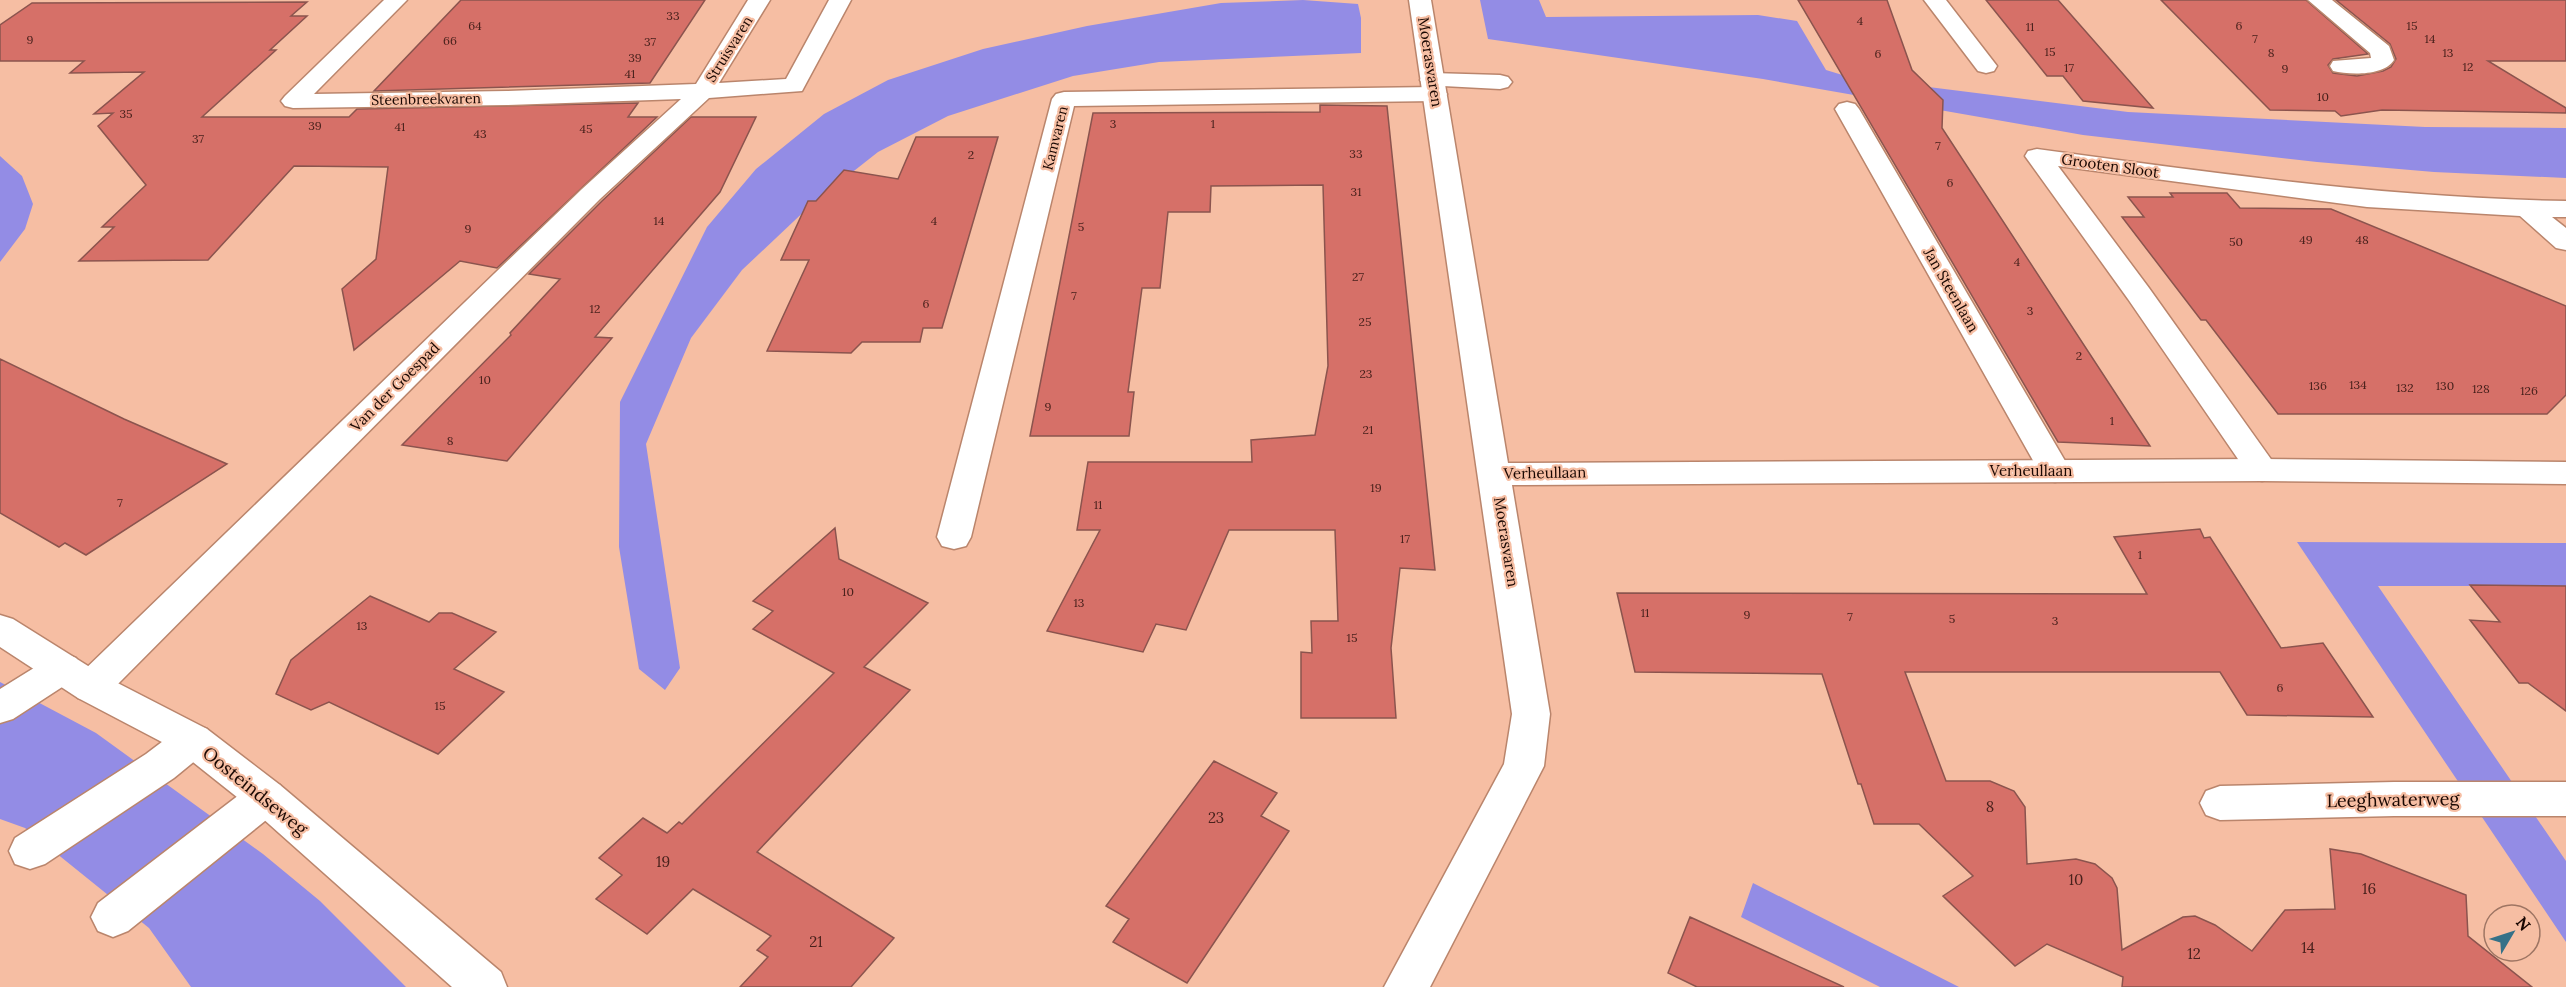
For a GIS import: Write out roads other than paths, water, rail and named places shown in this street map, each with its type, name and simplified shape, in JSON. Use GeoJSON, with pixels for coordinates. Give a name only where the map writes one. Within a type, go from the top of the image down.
{"type":"FeatureCollection","features":[{"type":"Feature","properties":{"kind":"street","name":"Steenbreekvaren"},"geometry":{"type":"LineString","coordinates":[[396,0],[293,101],[507,98],[703,91]]}},
{"type":"Feature","properties":{"kind":"street","name":"Struisvaren"},"geometry":{"type":"LineString","coordinates":[[703,91],[759,0]]}},
{"type":"Feature","properties":{"kind":"street","name":"Struisvaren"},"geometry":{"type":"LineString","coordinates":[[703,91],[794,86],[840,0]]}},
{"type":"Feature","properties":{"kind":"street"},"geometry":{"type":"LineString","coordinates":[[1935,0],[1986,66]]}},
{"type":"Feature","properties":{"kind":"street"},"geometry":{"type":"LineString","coordinates":[[2319,0],[2380,51],[2384,60],[2377,64],[2341,66]]}},
{"type":"Feature","properties":{"kind":"street","name":"Moerasvaren"},"geometry":{"type":"LineString","coordinates":[[1406,987],[1524,766],[1531,714],[1421,4]]}},
{"type":"Feature","properties":{"kind":"street"},"geometry":{"type":"LineString","coordinates":[[1434,87],[1500,82]]}},
{"type":"Feature","properties":{"kind":"street","name":"Kamvaren"},"geometry":{"type":"LineString","coordinates":[[954,537],[1064,99],[1434,87]]}},
{"type":"Feature","properties":{"kind":"street","name":"Van der Goespad"},"geometry":{"type":"LineString","coordinates":[[15,699],[77,677],[703,91]]}},
{"type":"Feature","properties":{"kind":"street","name":"Jan Steenlaan"},"geometry":{"type":"LineString","coordinates":[[1847,108],[2055,471]]}},
{"type":"Feature","properties":{"kind":"street","name":"Grooten Sloot"},"geometry":{"type":"LineString","coordinates":[[2262,470],[2139,294],[2037,156],[2349,197],[2527,209],[2566,208]]}},
{"type":"Feature","properties":{"kind":"street"},"geometry":{"type":"LineString","coordinates":[[2527,209],[2566,242]]}},
{"type":"Feature","properties":{"kind":"street","name":"Verheullaan"},"geometry":{"type":"LineString","coordinates":[[1495,474],[2262,470],[2565,474]]}},
{"type":"Feature","properties":{"kind":"street","name":"Oosteindseweg"},"geometry":{"type":"LineString","coordinates":[[0,629],[77,677],[193,740],[266,797],[485,987]]}},
{"type":"Feature","properties":{"kind":"street"},"geometry":{"type":"LineString","coordinates":[[30,851],[160,766],[193,740]]}},
{"type":"Feature","properties":{"kind":"street"},"geometry":{"type":"LineString","coordinates":[[113,917],[266,797]]}},
{"type":"Feature","properties":{"kind":"street","name":"Leeghwaterweg"},"geometry":{"type":"LineString","coordinates":[[2220,803],[2394,799],[2551,799]]}}]}
